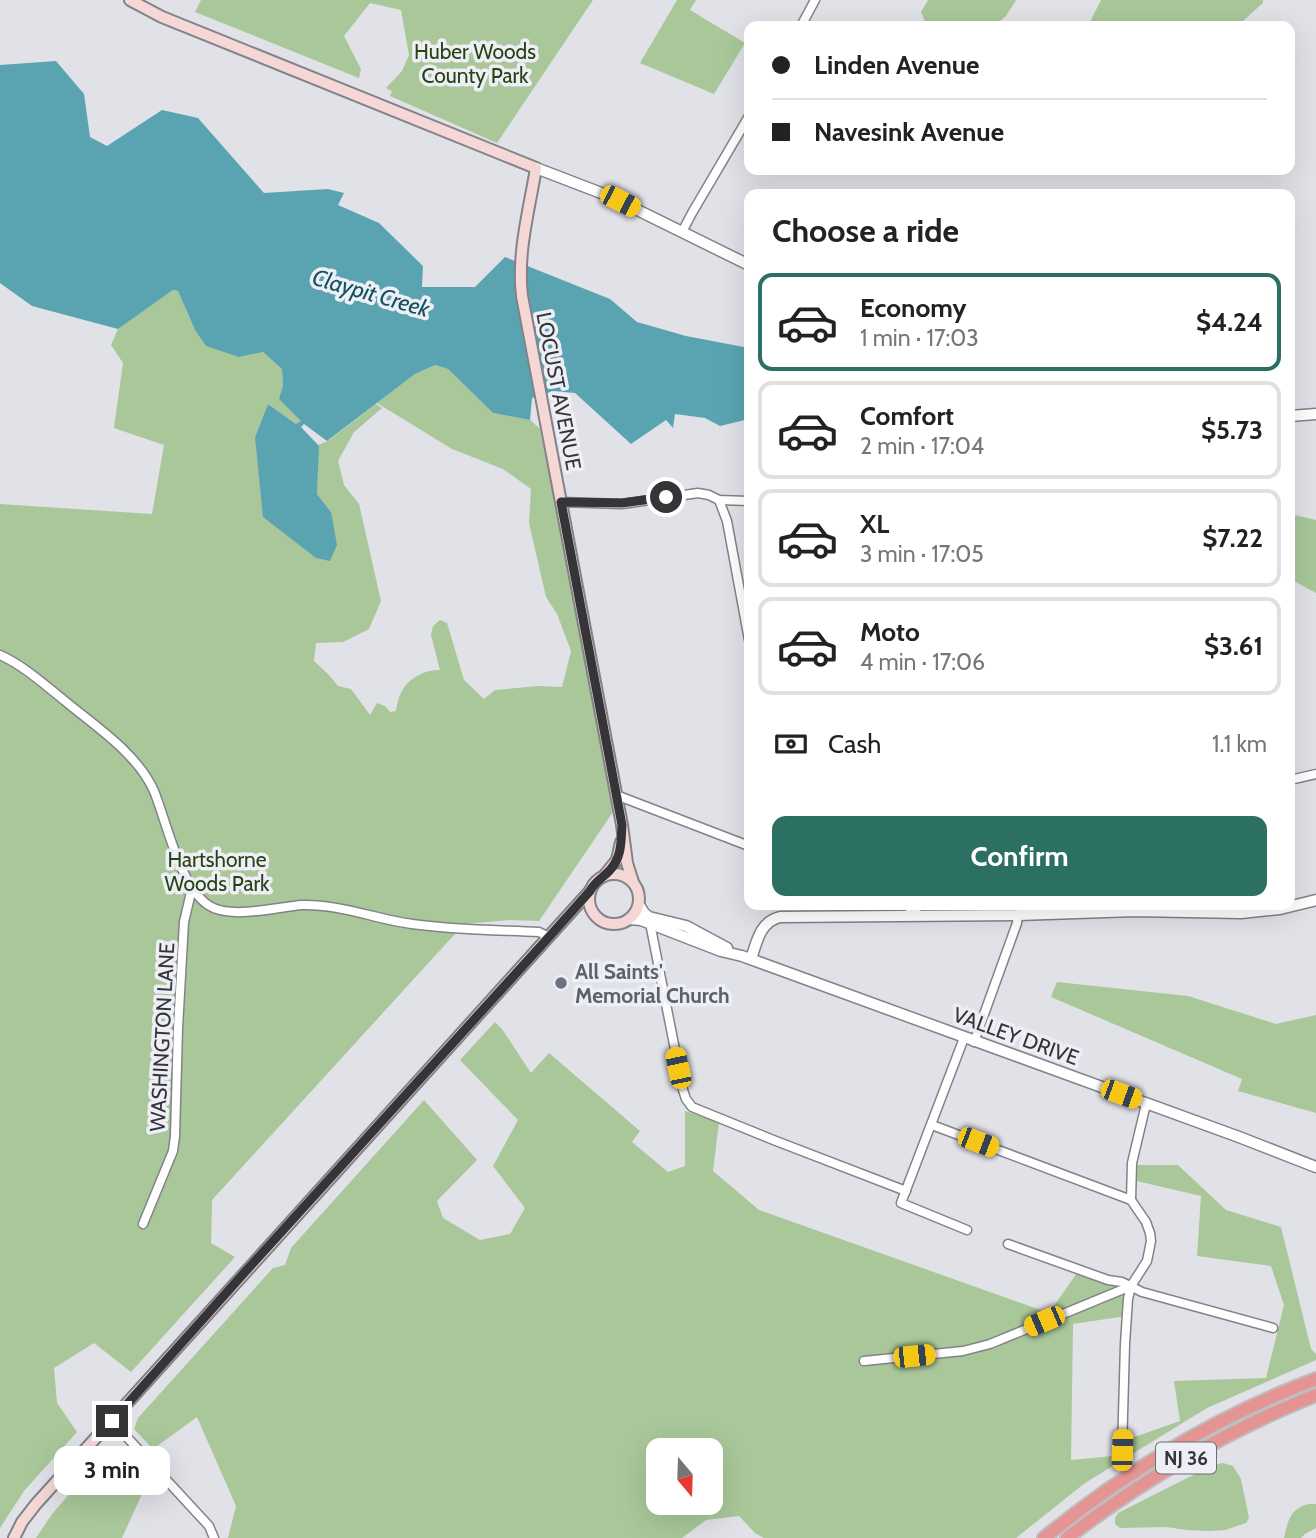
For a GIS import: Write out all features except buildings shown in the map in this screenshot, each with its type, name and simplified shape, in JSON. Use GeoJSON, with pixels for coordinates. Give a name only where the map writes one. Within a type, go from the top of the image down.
{"type":"FeatureCollection","features":[{"type":"Feature","properties":{"kind":"highway","name":"NJ 36"},"geometry":{"type":"LineString","coordinates":[[1044,1538],[1106,1490],[1162,1455],[1237,1414],[1316,1379]]}},
{"type":"Feature","properties":{"kind":"highway","name":"NJ 36"},"geometry":{"type":"LineString","coordinates":[[1067,1538],[1143,1483],[1265,1417],[1316,1395]]}},
{"type":"Feature","properties":{"kind":"main road"},"geometry":{"type":"LineString","coordinates":[[131,0],[173,22],[536,168]]}},
{"type":"Feature","properties":{"kind":"main road","name":"LOCUST AVENUE"},"geometry":{"type":"LineString","coordinates":[[536,168],[520,260],[523,303],[633,882]]}},
{"type":"Feature","properties":{"kind":"main road","name":"LOCUST AVENUE"},"geometry":{"type":"LineString","coordinates":[[604,876],[617,860],[622,825]]}},
{"type":"Feature","properties":{"kind":"main road"},"geometry":{"type":"LineString","coordinates":[[14,1538],[36,1504],[594,884],[604,876],[618,874],[627,877],[639,893],[639,905],[630,919],[620,924],[610,924],[593,912],[589,903],[590,891]]}},
{"type":"Feature","properties":{"kind":"main road"},"geometry":{"type":"LineString","coordinates":[[549,937],[579,912],[593,912]]}},
{"type":"Feature","properties":{"kind":"street"},"geometry":{"type":"LineString","coordinates":[[804,21],[815,0]]}},
{"type":"Feature","properties":{"kind":"street"},"geometry":{"type":"LineString","coordinates":[[682,232],[744,125]]}},
{"type":"Feature","properties":{"kind":"street"},"geometry":{"type":"LineString","coordinates":[[536,168],[609,195],[744,263]]}},
{"type":"Feature","properties":{"kind":"street"},"geometry":{"type":"LineString","coordinates":[[1295,416],[1316,414]]}},
{"type":"Feature","properties":{"kind":"street"},"geometry":{"type":"LineString","coordinates":[[561,502],[622,503],[698,493],[719,500],[744,501]]}},
{"type":"Feature","properties":{"kind":"street"},"geometry":{"type":"LineString","coordinates":[[719,500],[744,591]]}},
{"type":"Feature","properties":{"kind":"street"},"geometry":{"type":"LineString","coordinates":[[0,655],[30,673],[108,737],[137,765],[153,791],[192,888],[210,907],[225,912],[302,905],[326,906],[410,924],[539,932],[549,937]]}},
{"type":"Feature","properties":{"kind":"street"},"geometry":{"type":"LineString","coordinates":[[1295,779],[1316,774]]}},
{"type":"Feature","properties":{"kind":"street"},"geometry":{"type":"LineString","coordinates":[[616,795],[744,844]]}},
{"type":"Feature","properties":{"kind":"street","name":"WASHINGTON LANE"},"geometry":{"type":"LineString","coordinates":[[143,1224],[173,1151],[184,922],[192,888]]}},
{"type":"Feature","properties":{"kind":"street"},"geometry":{"type":"LineString","coordinates":[[1295,905],[1316,900]]}},
{"type":"Feature","properties":{"kind":"street","name":"VALLEY DRIVE"},"geometry":{"type":"LineString","coordinates":[[639,905],[646,915],[685,926],[747,958]]}},
{"type":"Feature","properties":{"kind":"street"},"geometry":{"type":"LineString","coordinates":[[912,910],[920,915]]}},
{"type":"Feature","properties":{"kind":"street"},"geometry":{"type":"LineString","coordinates":[[747,958],[762,929],[776,918],[1018,915],[1053,910]]}},
{"type":"Feature","properties":{"kind":"street"},"geometry":{"type":"LineString","coordinates":[[1098,910],[1221,914],[1244,910]]}},
{"type":"Feature","properties":{"kind":"street"},"geometry":{"type":"LineString","coordinates":[[967,1230],[901,1203],[1018,915]]}},
{"type":"Feature","properties":{"kind":"street","name":"VALLEY DRIVE"},"geometry":{"type":"LineString","coordinates":[[630,919],[641,920],[721,951],[747,958],[1316,1167]]}},
{"type":"Feature","properties":{"kind":"street"},"geometry":{"type":"LineString","coordinates":[[650,923],[683,1090],[692,1107],[906,1191]]}},
{"type":"Feature","properties":{"kind":"street"},"geometry":{"type":"LineString","coordinates":[[1131,1200],[1132,1163],[1146,1104]]}},
{"type":"Feature","properties":{"kind":"street"},"geometry":{"type":"LineString","coordinates":[[932,1125],[1131,1200],[1146,1222],[1151,1241],[1147,1261],[1131,1286],[1128,1299],[1122,1450]]}},
{"type":"Feature","properties":{"kind":"street"},"geometry":{"type":"LineString","coordinates":[[1008,1244],[1142,1292],[1273,1328]]}},
{"type":"Feature","properties":{"kind":"street"},"geometry":{"type":"LineString","coordinates":[[864,1361],[963,1350],[990,1344],[1131,1286]]}},
{"type":"Feature","properties":{"kind":"street"},"geometry":{"type":"LineString","coordinates":[[112,1421],[209,1525],[214,1538]]}},
{"type":"Feature","properties":{"kind":"green space","name":"Huber Woods County Park"},"geometry":{"type":"Polygon","coordinates":[[[201,0],[593,0],[497,143],[390,96],[392,91],[386,88],[402,71],[409,55],[401,10],[370,3],[344,36],[361,69],[359,78],[195,12],[201,0]]]}},
{"type":"Feature","properties":{"kind":"green space"},"geometry":{"type":"Polygon","coordinates":[[[677,0],[696,0],[690,10],[744,42],[714,94],[640,63],[677,0]]]}},
{"type":"Feature","properties":{"kind":"green space"},"geometry":{"type":"Polygon","coordinates":[[[928,0],[1016,0],[1000,21],[925,21],[921,12],[928,0]]]}},
{"type":"Feature","properties":{"kind":"green space"},"geometry":{"type":"Polygon","coordinates":[[[1101,0],[1263,0],[1243,21],[1090,21],[1101,0]]]}},
{"type":"Feature","properties":{"kind":"green space","name":"Hartshorne Woods Park"},"geometry":{"type":"Polygon","coordinates":[[[173,290],[178,291],[195,330],[239,357],[263,352],[282,369],[283,386],[301,421],[296,424],[268,404],[255,437],[331,512],[317,494],[318,445],[328,441],[376,404],[382,408],[354,432],[338,461],[344,485],[359,504],[381,601],[369,629],[343,642],[316,643],[314,661],[338,686],[351,689],[370,715],[377,703],[390,712],[396,711],[400,695],[412,679],[428,671],[440,670],[431,635],[433,626],[440,620],[447,623],[464,680],[484,699],[495,690],[562,687],[571,651],[557,614],[546,597],[529,523],[531,489],[503,469],[452,449],[377,403],[415,374],[435,365],[448,369],[493,413],[530,420],[540,429],[615,809],[539,921],[510,920],[464,924],[212,1200],[211,1243],[235,1257],[131,1372],[94,1343],[54,1368],[57,1403],[77,1432],[24,1491],[0,1528],[0,504],[152,514],[164,445],[114,428],[123,363],[111,345],[118,329],[173,290]]]}},
{"type":"Feature","properties":{"kind":"green space"},"geometry":{"type":"Polygon","coordinates":[[[1295,515],[1316,520],[1316,593],[1295,582],[1295,515]]]}},
{"type":"Feature","properties":{"kind":"green space"},"geometry":{"type":"Polygon","coordinates":[[[1057,982],[1188,996],[1276,1024],[1316,1015],[1316,1113],[1238,1091],[1242,1079],[1051,997],[1057,982]]]}},
{"type":"Feature","properties":{"kind":"green space"},"geometry":{"type":"Polygon","coordinates":[[[495,1022],[531,1073],[549,1053],[640,1131],[632,1142],[668,1172],[685,1166],[685,1111],[719,1122],[713,1171],[759,1210],[1049,1313],[1079,1270],[1130,1287],[1126,1316],[1073,1324],[1071,1460],[1123,1455],[1123,1441],[1180,1421],[1174,1381],[1266,1378],[1284,1305],[1271,1266],[1197,1256],[1201,1196],[1128,1179],[1129,1165],[1178,1165],[1226,1210],[1281,1227],[1316,1360],[1207,1408],[1085,1483],[1016,1538],[764,1538],[755,1533],[739,1516],[706,1520],[682,1538],[228,1538],[236,1506],[197,1417],[153,1449],[134,1429],[138,1418],[273,1268],[285,1265],[291,1248],[424,1100],[477,1160],[437,1201],[443,1218],[480,1240],[510,1234],[525,1208],[493,1166],[518,1120],[460,1060],[495,1022]]]}},
{"type":"Feature","properties":{"kind":"green space"},"geometry":{"type":"Polygon","coordinates":[[[126,1455],[151,1474],[122,1538],[36,1538],[52,1514],[98,1461],[111,1479],[126,1455]]]}},
{"type":"Feature","properties":{"kind":"green space"},"geometry":{"type":"Polygon","coordinates":[[[1223,1463],[1233,1466],[1241,1479],[1249,1518],[1246,1523],[1225,1530],[1209,1531],[1166,1527],[1120,1528],[1115,1524],[1118,1513],[1213,1465],[1223,1463]]]}},
{"type":"Feature","properties":{"kind":"green space"},"geometry":{"type":"Polygon","coordinates":[[[1309,1504],[1316,1504],[1316,1528],[1301,1538],[1284,1538],[1294,1512],[1309,1504]]]}},
{"type":"Feature","properties":{"kind":"water","name":"Claypit Creek"},"geometry":{"type":"Polygon","coordinates":[[[56,61],[84,94],[90,137],[107,146],[162,110],[198,118],[264,193],[328,189],[344,193],[338,205],[379,223],[423,266],[422,287],[475,287],[505,257],[610,299],[637,322],[686,336],[744,347],[744,420],[720,426],[705,418],[675,414],[673,428],[666,420],[631,444],[575,393],[554,391],[532,398],[530,420],[493,413],[448,369],[435,365],[415,374],[327,441],[304,424],[301,427],[319,446],[317,494],[331,512],[337,545],[330,561],[316,558],[263,517],[255,437],[268,404],[296,424],[301,421],[279,399],[283,386],[282,369],[263,352],[239,357],[206,346],[195,330],[178,291],[173,290],[118,329],[32,306],[0,283],[0,65],[56,61]]]}},
{"type":"Feature","properties":{"kind":"place","name":"All Saints' Memorial Church"},"geometry":{"type":"Point","coordinates":[561,983]}},
{"type":"Feature","properties":{"kind":"route"},"geometry":{"type":"LineString","coordinates":[[112,1421],[617,860],[622,825],[561,502],[622,503],[666,497]]}}]}
